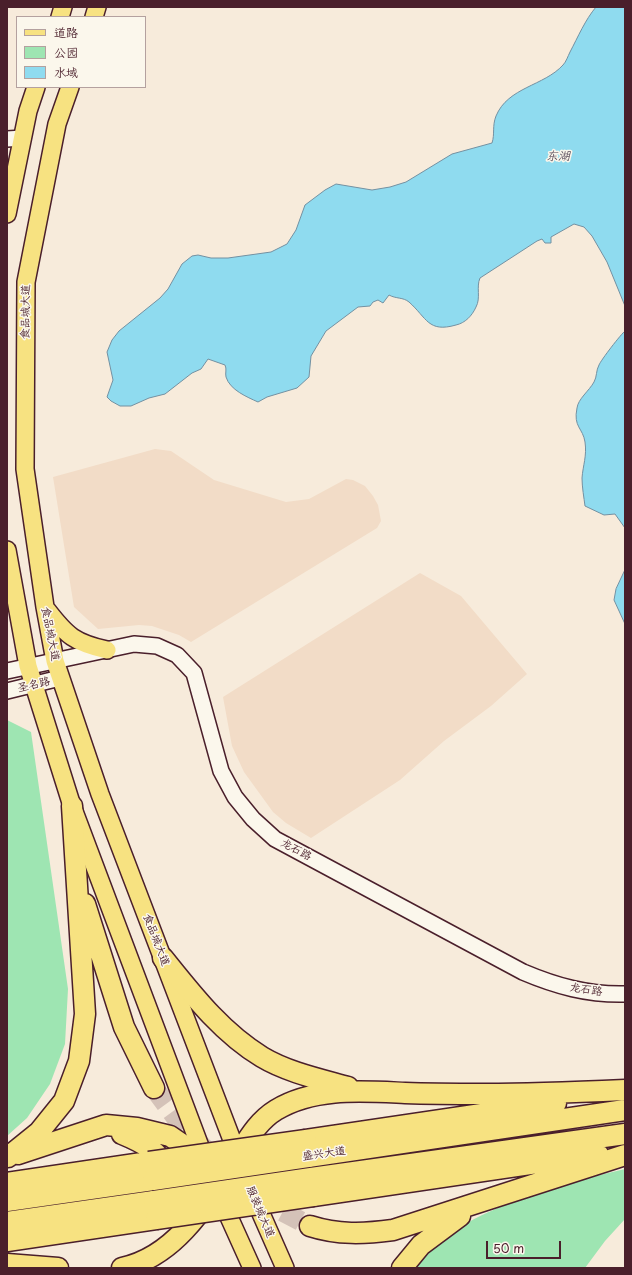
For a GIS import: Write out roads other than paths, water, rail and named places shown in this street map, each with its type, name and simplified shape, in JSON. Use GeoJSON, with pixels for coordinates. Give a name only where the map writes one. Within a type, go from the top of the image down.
{"type":"FeatureCollection","features":[{"type":"Feature","properties":{"kind":"highway"},"geometry":{"type":"LineString","coordinates":[[8,1157],[39,1132],[64,1101],[79,1061],[85,1014],[75,874],[72,806]]}},
{"type":"Feature","properties":{"kind":"highway"},"geometry":{"type":"LineString","coordinates":[[75,874],[124,1027],[154,1088]]}},
{"type":"Feature","properties":{"kind":"highway"},"geometry":{"type":"LineString","coordinates":[[163,958],[209,1012],[229,1032],[262,1057],[298,1073],[365,1092]]}},
{"type":"Feature","properties":{"kind":"highway"},"geometry":{"type":"LineString","coordinates":[[127,1267],[161,1252],[185,1231],[220,1183],[254,1129],[275,1111],[296,1100],[321,1094],[365,1092],[486,1094],[625,1092]]}},
{"type":"Feature","properties":{"kind":"highway"},"geometry":{"type":"LineString","coordinates":[[307,1148],[625,1092]]}},
{"type":"Feature","properties":{"kind":"highway","name":"盛兴大道"},"geometry":{"type":"LineString","coordinates":[[14,1191],[307,1148],[625,1110]]}},
{"type":"Feature","properties":{"kind":"highway"},"geometry":{"type":"LineString","coordinates":[[8,1157],[83,1134],[106,1125],[137,1128],[170,1136],[204,1158],[220,1183],[260,1212]]}},
{"type":"Feature","properties":{"kind":"highway"},"geometry":{"type":"LineString","coordinates":[[83,1134],[114,1131],[144,1143],[161,1157],[172,1176],[177,1198],[173,1220],[157,1246],[127,1267]]}},
{"type":"Feature","properties":{"kind":"highway","name":"盛兴大道"},"geometry":{"type":"LineString","coordinates":[[7,1240],[20,1226],[155,1210],[312,1187],[625,1134]]}},
{"type":"Feature","properties":{"kind":"highway"},"geometry":{"type":"LineString","coordinates":[[312,1187],[625,1150]]}},
{"type":"Feature","properties":{"kind":"highway"},"geometry":{"type":"LineString","coordinates":[[310,1226],[342,1233],[366,1234],[393,1230],[419,1223],[502,1194],[625,1155]]}},
{"type":"Feature","properties":{"kind":"highway"},"geometry":{"type":"LineString","coordinates":[[402,1268],[421,1245],[441,1229],[502,1194]]}},
{"type":"Feature","properties":{"kind":"highway"},"geometry":{"type":"LineString","coordinates":[[19,1265],[58,1268]]}},
{"type":"Feature","properties":{"kind":"main road"},"geometry":{"type":"LineString","coordinates":[[7,214],[15,138],[28,112],[36,88]]}},
{"type":"Feature","properties":{"kind":"main road","name":"食品城大道"},"geometry":{"type":"LineString","coordinates":[[70,88],[57,124],[26,282],[25,469],[45,607],[55,661],[100,794],[238,1155]]}},
{"type":"Feature","properties":{"kind":"main road"},"geometry":{"type":"LineString","coordinates":[[7,550],[28,666],[72,806],[204,1158]]}},
{"type":"Feature","properties":{"kind":"main road"},"geometry":{"type":"LineString","coordinates":[[45,607],[70,636],[84,645],[108,650]]}},
{"type":"Feature","properties":{"kind":"main road","name":"服装城大道"},"geometry":{"type":"LineString","coordinates":[[238,1155],[260,1212],[285,1268]]}},
{"type":"Feature","properties":{"kind":"main road"},"geometry":{"type":"LineString","coordinates":[[220,1183],[252,1268]]}},
{"type":"Feature","properties":{"kind":"street","name":"龙石路"},"geometry":{"type":"LineString","coordinates":[[55,661],[134,644],[157,646],[177,655],[194,673],[221,771],[235,796],[244,808],[253,819],[275,839],[523,972],[550,983],[575,990],[608,994],[625,994]]}},
{"type":"Feature","properties":{"kind":"street","name":"圣名路"},"geometry":{"type":"LineString","coordinates":[[7,671],[55,661]]}},
{"type":"Feature","properties":{"kind":"street","name":"圣名路"},"geometry":{"type":"LineString","coordinates":[[7,691],[60,678]]}},
{"type":"Feature","properties":{"kind":"water","name":"东湖"},"geometry":{"type":"Polygon","coordinates":[[[596,7],[625,7],[625,306],[607,262],[592,236],[584,227],[574,224],[551,237],[551,243],[545,243],[542,239],[537,241],[480,278],[476,307],[468,319],[462,323],[447,327],[439,327],[424,318],[407,300],[389,295],[383,303],[378,300],[373,302],[370,306],[358,307],[326,331],[311,356],[309,377],[297,388],[267,397],[258,402],[231,386],[226,377],[225,365],[208,359],[201,369],[192,373],[165,394],[149,398],[131,406],[120,406],[107,397],[113,380],[107,352],[112,340],[119,331],[160,298],[168,289],[182,264],[192,256],[198,255],[211,258],[228,258],[271,252],[287,244],[296,230],[305,205],[325,190],[336,184],[372,190],[390,187],[406,182],[452,154],[492,143],[496,116],[502,106],[517,93],[546,78],[563,65],[585,23],[596,7]]]}},
{"type":"Feature","properties":{"kind":"water"},"geometry":{"type":"Polygon","coordinates":[[[625,331],[625,528],[615,514],[604,515],[585,506],[582,478],[585,442],[577,423],[576,414],[578,405],[596,378],[598,367],[625,331]]]}},
{"type":"Feature","properties":{"kind":"water"},"geometry":{"type":"Polygon","coordinates":[[[625,570],[625,624],[614,600],[616,589],[625,570]]]}},
{"type":"Feature","properties":{"kind":"tunnel"},"geometry":{"type":"LineString","coordinates":[[154,1088],[185,1130],[224,1167],[272,1206],[310,1226]]}}]}
